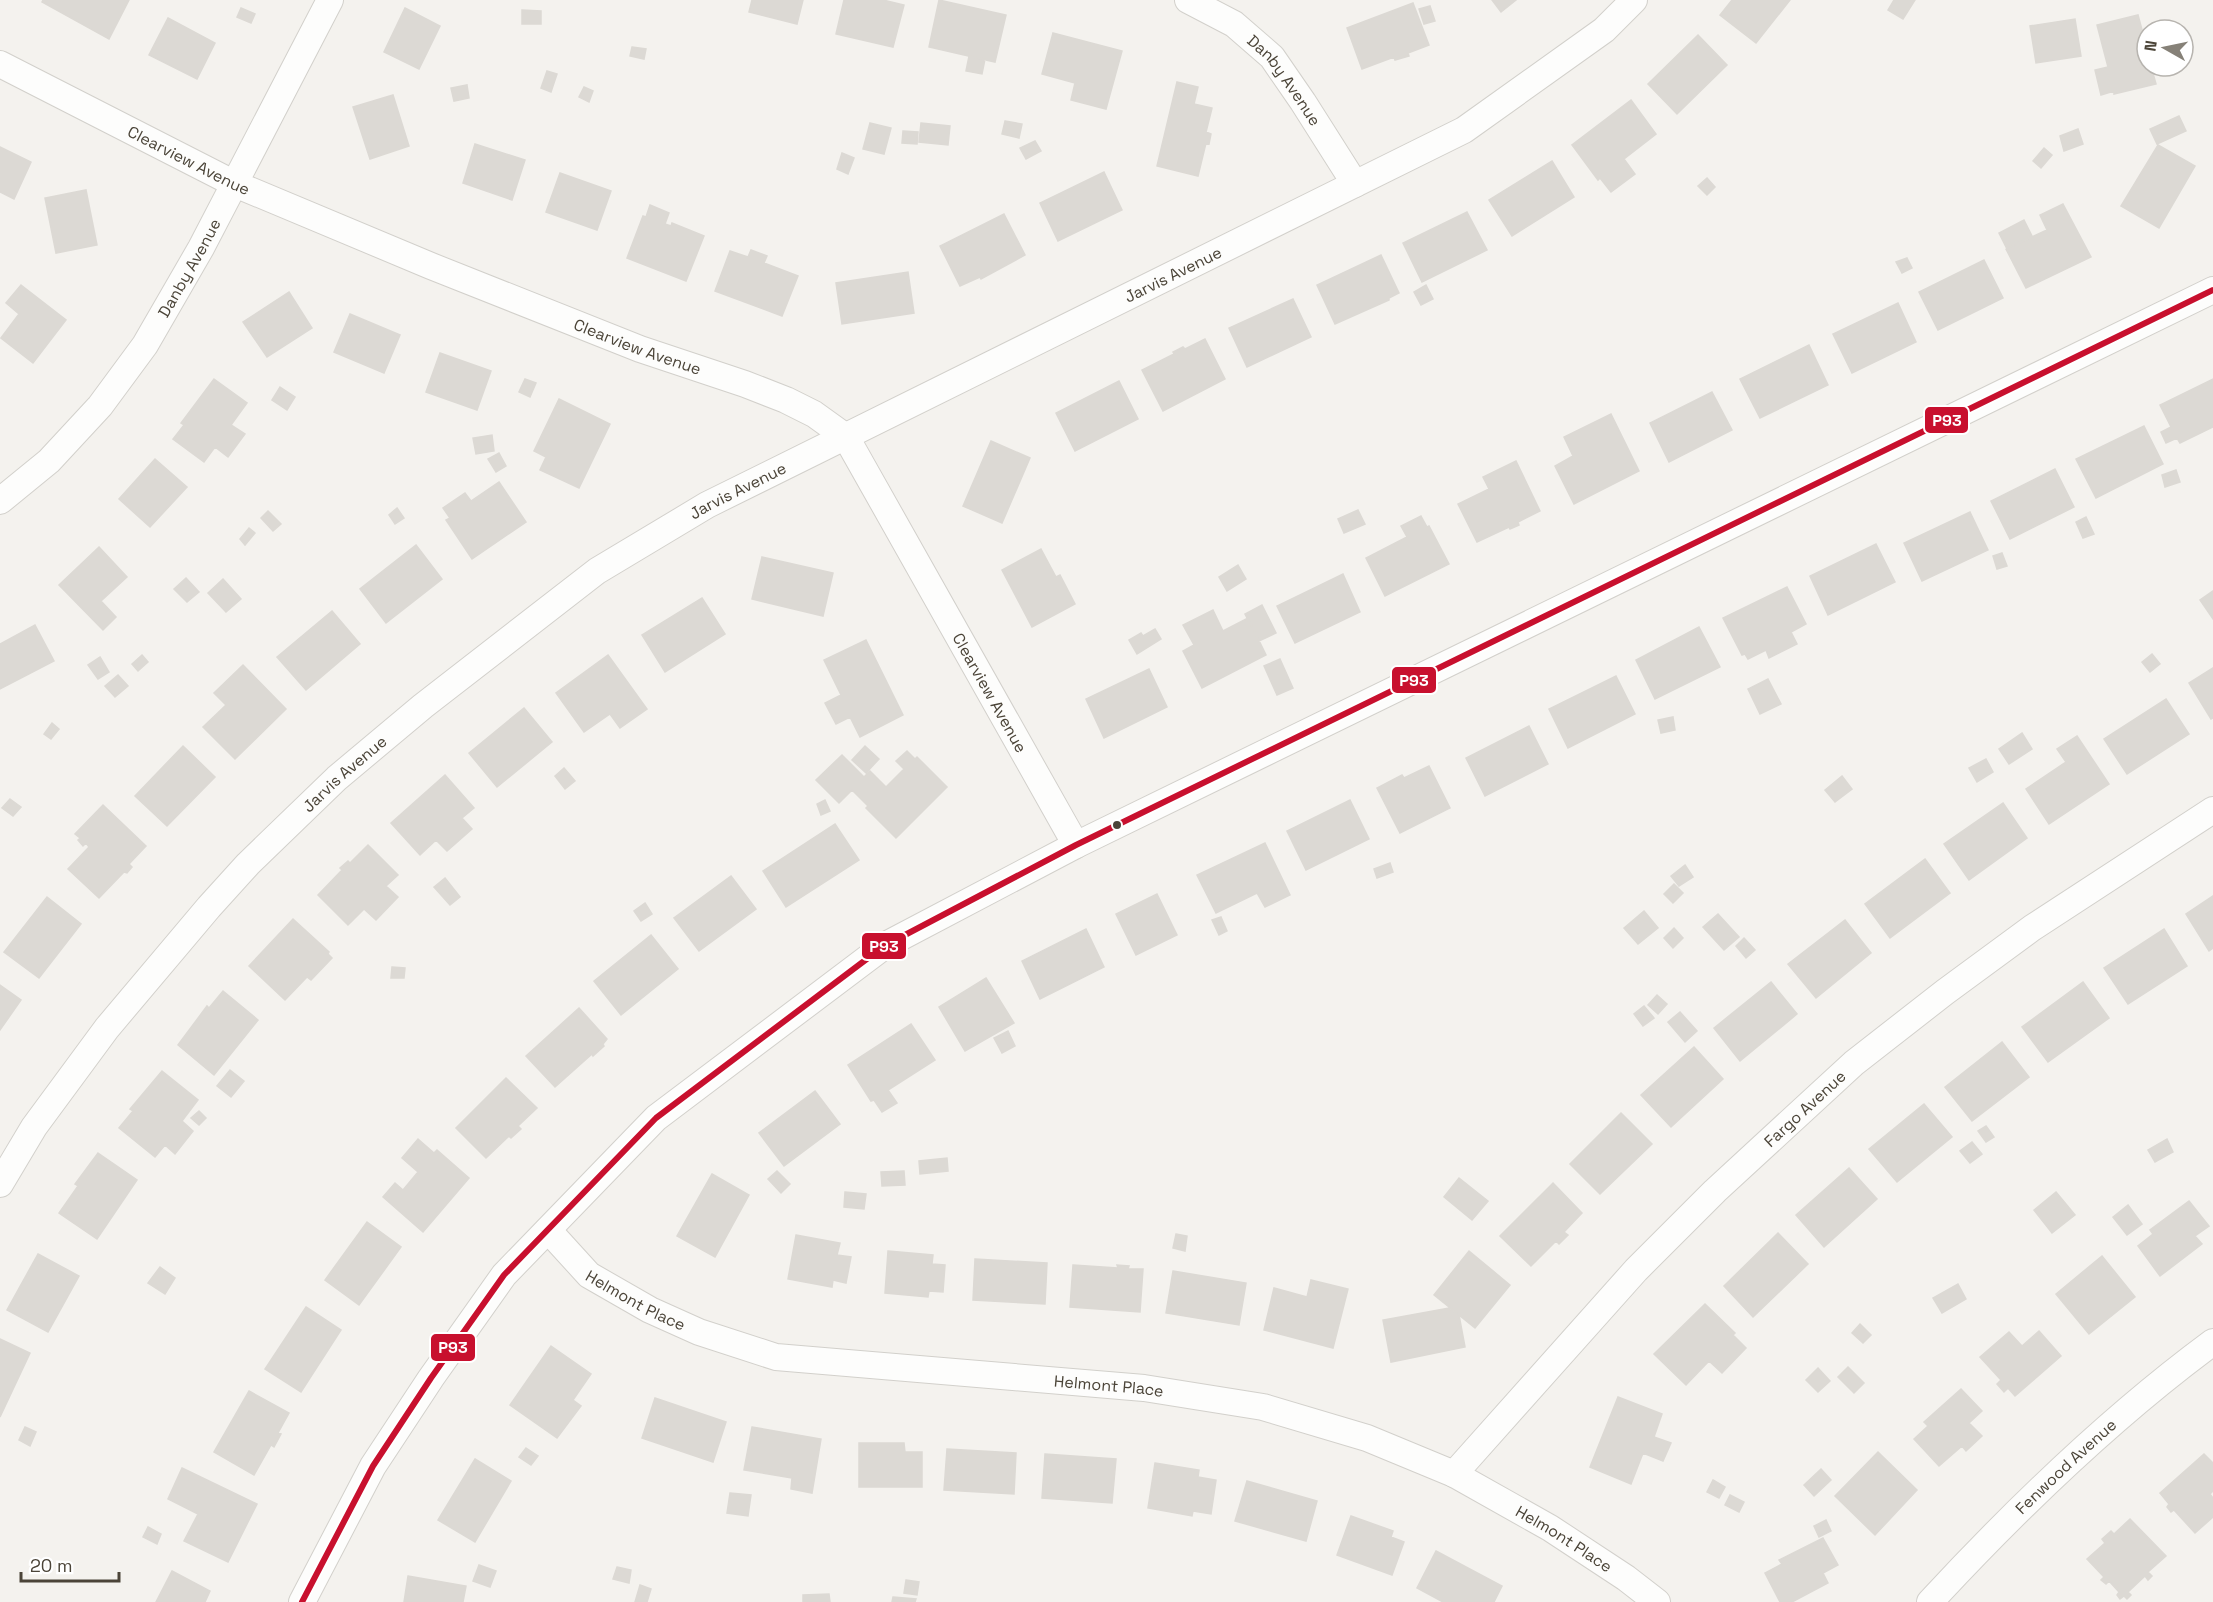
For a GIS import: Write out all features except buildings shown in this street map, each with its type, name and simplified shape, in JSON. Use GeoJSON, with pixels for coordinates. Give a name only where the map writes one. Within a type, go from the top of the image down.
{"type":"FeatureCollection","features":[{"type":"Feature","properties":{"kind":"street","name":"Danby Avenue"},"geometry":{"type":"LineString","coordinates":[[0,501],[49,461],[100,406],[145,345],[201,248],[330,0]]}},
{"type":"Feature","properties":{"kind":"street","name":"Danby Avenue"},"geometry":{"type":"LineString","coordinates":[[1188,0],[1234,24],[1272,57],[1355,184]]}},
{"type":"Feature","properties":{"kind":"street","name":"Jarvis Avenue"},"geometry":{"type":"LineString","coordinates":[[0,1184],[34,1127],[114,1020],[248,864],[337,778],[423,706],[597,571],[707,506],[1243,242],[1464,130],[1604,30],[1634,0]]}},
{"type":"Feature","properties":{"kind":"street","name":"Clearview Avenue"},"geometry":{"type":"LineString","coordinates":[[0,64],[235,184],[431,266],[640,349],[786,400],[814,414],[846,437],[1076,845]]}},
{"type":"Feature","properties":{"kind":"street"},"geometry":{"type":"LineString","coordinates":[[302,1602],[373,1466],[431,1378],[504,1275],[656,1118],[884,946],[1076,845],[2213,290]]}},
{"type":"Feature","properties":{"kind":"street","name":"Fargo Avenue"},"geometry":{"type":"LineString","coordinates":[[1454,1474],[1636,1270],[1715,1191],[1854,1064],[1945,992],[2032,928],[2213,810]]}},
{"type":"Feature","properties":{"kind":"street","name":"Helmont Place"},"geometry":{"type":"LineString","coordinates":[[548,1230],[589,1275],[650,1310],[699,1332],[776,1357],[1144,1388],[1263,1407],[1367,1438],[1454,1474],[1550,1528],[1626,1578],[1657,1602]]}},
{"type":"Feature","properties":{"kind":"street","name":"Fenwood Avenue"},"geometry":{"type":"LineString","coordinates":[[1930,1602],[2026,1501],[2157,1383],[2213,1342]]}},
{"type":"Feature","properties":{"kind":"transit line","name":"P93"},"geometry":{"type":"LineString","coordinates":[[302,1602],[373,1466],[431,1378],[504,1275],[656,1118],[884,946],[1076,845],[2213,290]]}}]}
